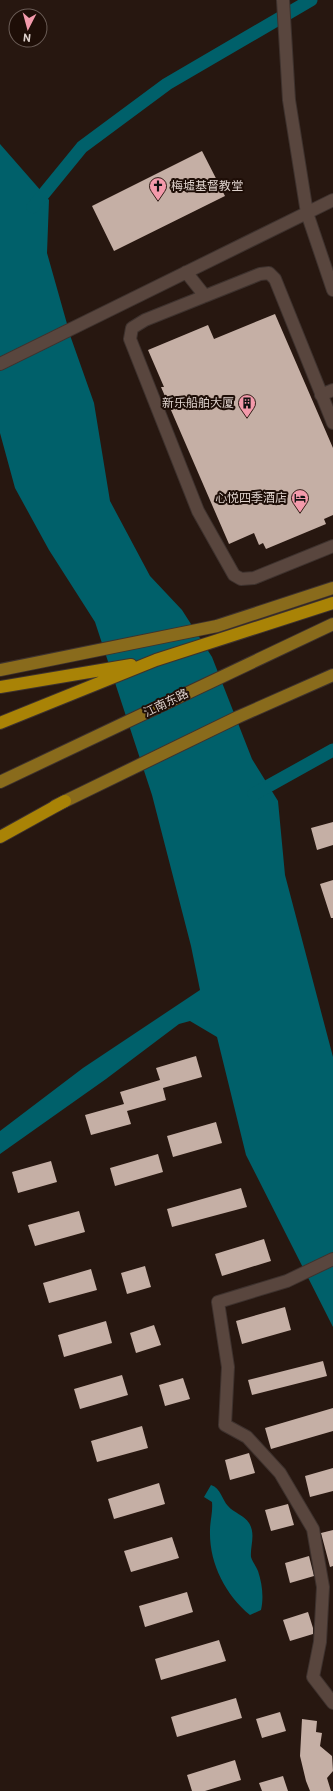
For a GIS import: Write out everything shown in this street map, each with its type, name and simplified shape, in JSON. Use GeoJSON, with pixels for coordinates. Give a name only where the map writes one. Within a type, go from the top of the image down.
{"type":"FeatureCollection","features":[{"type":"Feature","properties":{"kind":"highway"},"geometry":{"type":"LineString","coordinates":[[0,724],[100,677],[333,603]]}},
{"type":"Feature","properties":{"kind":"highway"},"geometry":{"type":"LineString","coordinates":[[0,686],[100,677]]}},
{"type":"Feature","properties":{"kind":"highway"},"geometry":{"type":"LineString","coordinates":[[0,837],[65,801]]}},
{"type":"Feature","properties":{"kind":"main road"},"geometry":{"type":"LineString","coordinates":[[0,670],[217,626],[333,588]]}},
{"type":"Feature","properties":{"kind":"main road","name":"江南东路"},"geometry":{"type":"LineString","coordinates":[[0,782],[333,624]]}},
{"type":"Feature","properties":{"kind":"main road"},"geometry":{"type":"LineString","coordinates":[[0,832],[238,717],[333,675]]}},
{"type":"Feature","properties":{"kind":"street"},"geometry":{"type":"LineString","coordinates":[[284,0],[289,100],[307,213],[333,290]]}},
{"type":"Feature","properties":{"kind":"street"},"geometry":{"type":"LineString","coordinates":[[0,364],[333,200]]}},
{"type":"Feature","properties":{"kind":"street"},"geometry":{"type":"LineString","coordinates":[[186,272],[205,296]]}},
{"type":"Feature","properties":{"kind":"street"},"geometry":{"type":"LineString","coordinates":[[333,423],[320,395],[275,279],[269,273],[260,274],[145,320],[132,328],[130,339],[198,511],[234,575],[241,579],[254,578],[333,546]]}},
{"type":"Feature","properties":{"kind":"street"},"geometry":{"type":"LineString","coordinates":[[320,395],[333,390]]}},
{"type":"Feature","properties":{"kind":"street"},"geometry":{"type":"LineString","coordinates":[[333,1259],[288,1281],[218,1302],[228,1367],[225,1425],[247,1437],[280,1473],[313,1530],[323,1587],[320,1642],[313,1677],[333,1704]]}},
{"type":"Feature","properties":{"kind":"water"},"geometry":{"type":"Polygon","coordinates":[[[0,144],[49,200],[47,253],[71,338],[94,403],[110,501],[150,576],[182,610],[212,657],[252,759],[278,801],[285,875],[333,1057],[333,1327],[246,1155],[217,1037],[190,1021],[179,1024],[106,1079],[0,1154],[0,1131],[83,1068],[200,990],[191,946],[152,795],[95,622],[49,550],[15,488],[0,433],[0,144]]]}},
{"type":"Feature","properties":{"kind":"water"},"geometry":{"type":"Polygon","coordinates":[[[211,1485],[219,1491],[228,1506],[244,1518],[251,1527],[251,1557],[259,1576],[262,1605],[261,1610],[250,1615],[233,1598],[226,1588],[220,1577],[212,1554],[210,1527],[212,1502],[204,1497],[211,1485]]]}},
{"type":"Feature","properties":{"kind":"building","name":"梅墟基督教堂"},"geometry":{"type":"Polygon","coordinates":[[[202,151],[225,196],[114,251],[92,206],[202,151]]]}},
{"type":"Feature","properties":{"kind":"building","name":"新乐船舶大厦"},"geometry":{"type":"Polygon","coordinates":[[[275,314],[333,448],[333,515],[324,519],[326,524],[266,549],[263,543],[259,545],[254,533],[229,544],[161,387],[164,387],[148,350],[208,325],[214,339],[275,314]]]}},
{"type":"Feature","properties":{"kind":"building"},"geometry":{"type":"Polygon","coordinates":[[[333,822],[333,845],[317,850],[311,828],[333,822]]]}},
{"type":"Feature","properties":{"kind":"building"},"geometry":{"type":"Polygon","coordinates":[[[333,880],[333,918],[331,918],[320,884],[333,880]]]}},
{"type":"Feature","properties":{"kind":"building"},"geometry":{"type":"Polygon","coordinates":[[[196,1056],[202,1077],[163,1088],[166,1100],[127,1111],[131,1124],[91,1135],[85,1115],[124,1104],[120,1092],[160,1080],[156,1068],[196,1056]]]}},
{"type":"Feature","properties":{"kind":"building"},"geometry":{"type":"Polygon","coordinates":[[[216,1122],[222,1143],[173,1157],[167,1136],[216,1122]]]}},
{"type":"Feature","properties":{"kind":"building"},"geometry":{"type":"Polygon","coordinates":[[[158,1154],[163,1172],[115,1186],[110,1168],[158,1154]]]}},
{"type":"Feature","properties":{"kind":"building"},"geometry":{"type":"Polygon","coordinates":[[[51,1161],[57,1182],[18,1193],[12,1172],[51,1161]]]}},
{"type":"Feature","properties":{"kind":"building"},"geometry":{"type":"Polygon","coordinates":[[[241,1188],[247,1207],[172,1227],[167,1209],[241,1188]]]}},
{"type":"Feature","properties":{"kind":"building"},"geometry":{"type":"Polygon","coordinates":[[[79,1211],[85,1232],[35,1246],[28,1225],[79,1211]]]}},
{"type":"Feature","properties":{"kind":"building"},"geometry":{"type":"Polygon","coordinates":[[[264,1239],[271,1261],[222,1276],[215,1254],[264,1239]]]}},
{"type":"Feature","properties":{"kind":"building"},"geometry":{"type":"Polygon","coordinates":[[[145,1266],[151,1287],[127,1294],[121,1273],[145,1266]]]}},
{"type":"Feature","properties":{"kind":"building"},"geometry":{"type":"Polygon","coordinates":[[[91,1269],[97,1290],[49,1303],[43,1283],[91,1269]]]}},
{"type":"Feature","properties":{"kind":"building"},"geometry":{"type":"Polygon","coordinates":[[[285,1307],[291,1330],[242,1344],[236,1321],[285,1307]]]}},
{"type":"Feature","properties":{"kind":"building"},"geometry":{"type":"Polygon","coordinates":[[[106,1321],[112,1343],[64,1357],[58,1335],[106,1321]]]}},
{"type":"Feature","properties":{"kind":"building"},"geometry":{"type":"Polygon","coordinates":[[[154,1325],[161,1345],[136,1353],[130,1333],[154,1325]]]}},
{"type":"Feature","properties":{"kind":"building"},"geometry":{"type":"Polygon","coordinates":[[[323,1361],[327,1376],[252,1395],[248,1380],[323,1361]]]}},
{"type":"Feature","properties":{"kind":"building"},"geometry":{"type":"Polygon","coordinates":[[[122,1375],[128,1395],[80,1409],[74,1389],[122,1375]]]}},
{"type":"Feature","properties":{"kind":"building"},"geometry":{"type":"Polygon","coordinates":[[[183,1378],[190,1399],[165,1406],[159,1385],[183,1378]]]}},
{"type":"Feature","properties":{"kind":"building"},"geometry":{"type":"Polygon","coordinates":[[[333,1408],[333,1431],[271,1449],[265,1428],[333,1408]]]}},
{"type":"Feature","properties":{"kind":"building"},"geometry":{"type":"Polygon","coordinates":[[[142,1426],[148,1448],[97,1462],[91,1441],[142,1426]]]}},
{"type":"Feature","properties":{"kind":"building"},"geometry":{"type":"Polygon","coordinates":[[[249,1453],[255,1473],[230,1480],[225,1460],[249,1453]]]}},
{"type":"Feature","properties":{"kind":"building"},"geometry":{"type":"Polygon","coordinates":[[[333,1468],[333,1491],[310,1497],[305,1476],[333,1468]]]}},
{"type":"Feature","properties":{"kind":"building"},"geometry":{"type":"Polygon","coordinates":[[[159,1483],[165,1504],[114,1519],[108,1499],[159,1483]]]}},
{"type":"Feature","properties":{"kind":"building"},"geometry":{"type":"Polygon","coordinates":[[[288,1504],[294,1525],[271,1531],[265,1510],[288,1504]]]}},
{"type":"Feature","properties":{"kind":"building"},"geometry":{"type":"Polygon","coordinates":[[[333,1530],[333,1566],[330,1567],[321,1533],[333,1530]]]}},
{"type":"Feature","properties":{"kind":"building"},"geometry":{"type":"Polygon","coordinates":[[[172,1537],[179,1558],[131,1572],[124,1551],[172,1537]]]}},
{"type":"Feature","properties":{"kind":"building"},"geometry":{"type":"Polygon","coordinates":[[[309,1556],[314,1576],[290,1583],[285,1563],[309,1556]]]}},
{"type":"Feature","properties":{"kind":"building"},"geometry":{"type":"Polygon","coordinates":[[[187,1592],[193,1612],[145,1627],[139,1606],[187,1592]]]}},
{"type":"Feature","properties":{"kind":"building"},"geometry":{"type":"Polygon","coordinates":[[[308,1612],[313,1628],[313,1634],[290,1641],[283,1620],[308,1612]]]}},
{"type":"Feature","properties":{"kind":"building"},"geometry":{"type":"Polygon","coordinates":[[[219,1640],[226,1661],[161,1680],[155,1659],[219,1640]]]}},
{"type":"Feature","properties":{"kind":"building"},"geometry":{"type":"Polygon","coordinates":[[[236,1698],[242,1718],[177,1737],[171,1717],[236,1698]]]}},
{"type":"Feature","properties":{"kind":"building"},"geometry":{"type":"Polygon","coordinates":[[[280,1712],[286,1731],[262,1738],[256,1719],[280,1712]]]}},
{"type":"Feature","properties":{"kind":"building"},"geometry":{"type":"Polygon","coordinates":[[[302,1719],[317,1721],[316,1732],[322,1733],[320,1746],[332,1756],[333,1771],[327,1778],[331,1791],[310,1791],[300,1756],[302,1719]]]}},
{"type":"Feature","properties":{"kind":"building"},"geometry":{"type":"Polygon","coordinates":[[[235,1760],[241,1780],[205,1791],[192,1791],[187,1775],[235,1760]]]}},
{"type":"Feature","properties":{"kind":"building"},"geometry":{"type":"Polygon","coordinates":[[[283,1776],[288,1791],[262,1791],[259,1783],[283,1776]]]}},
{"type":"Feature","properties":{"kind":"waterway"},"geometry":{"type":"LineString","coordinates":[[33,207],[82,147],[167,84],[311,0]]}},
{"type":"Feature","properties":{"kind":"waterway"},"geometry":{"type":"LineString","coordinates":[[254,794],[333,750]]}},
{"type":"Feature","properties":{"kind":"place","name":"梅墟基督教堂"},"geometry":{"type":"Point","coordinates":[158,201]}},
{"type":"Feature","properties":{"kind":"place","name":"新乐船舶大厦"},"geometry":{"type":"Point","coordinates":[247,418]}},
{"type":"Feature","properties":{"kind":"place","name":"心悦四季酒店"},"geometry":{"type":"Point","coordinates":[300,513]}}]}
